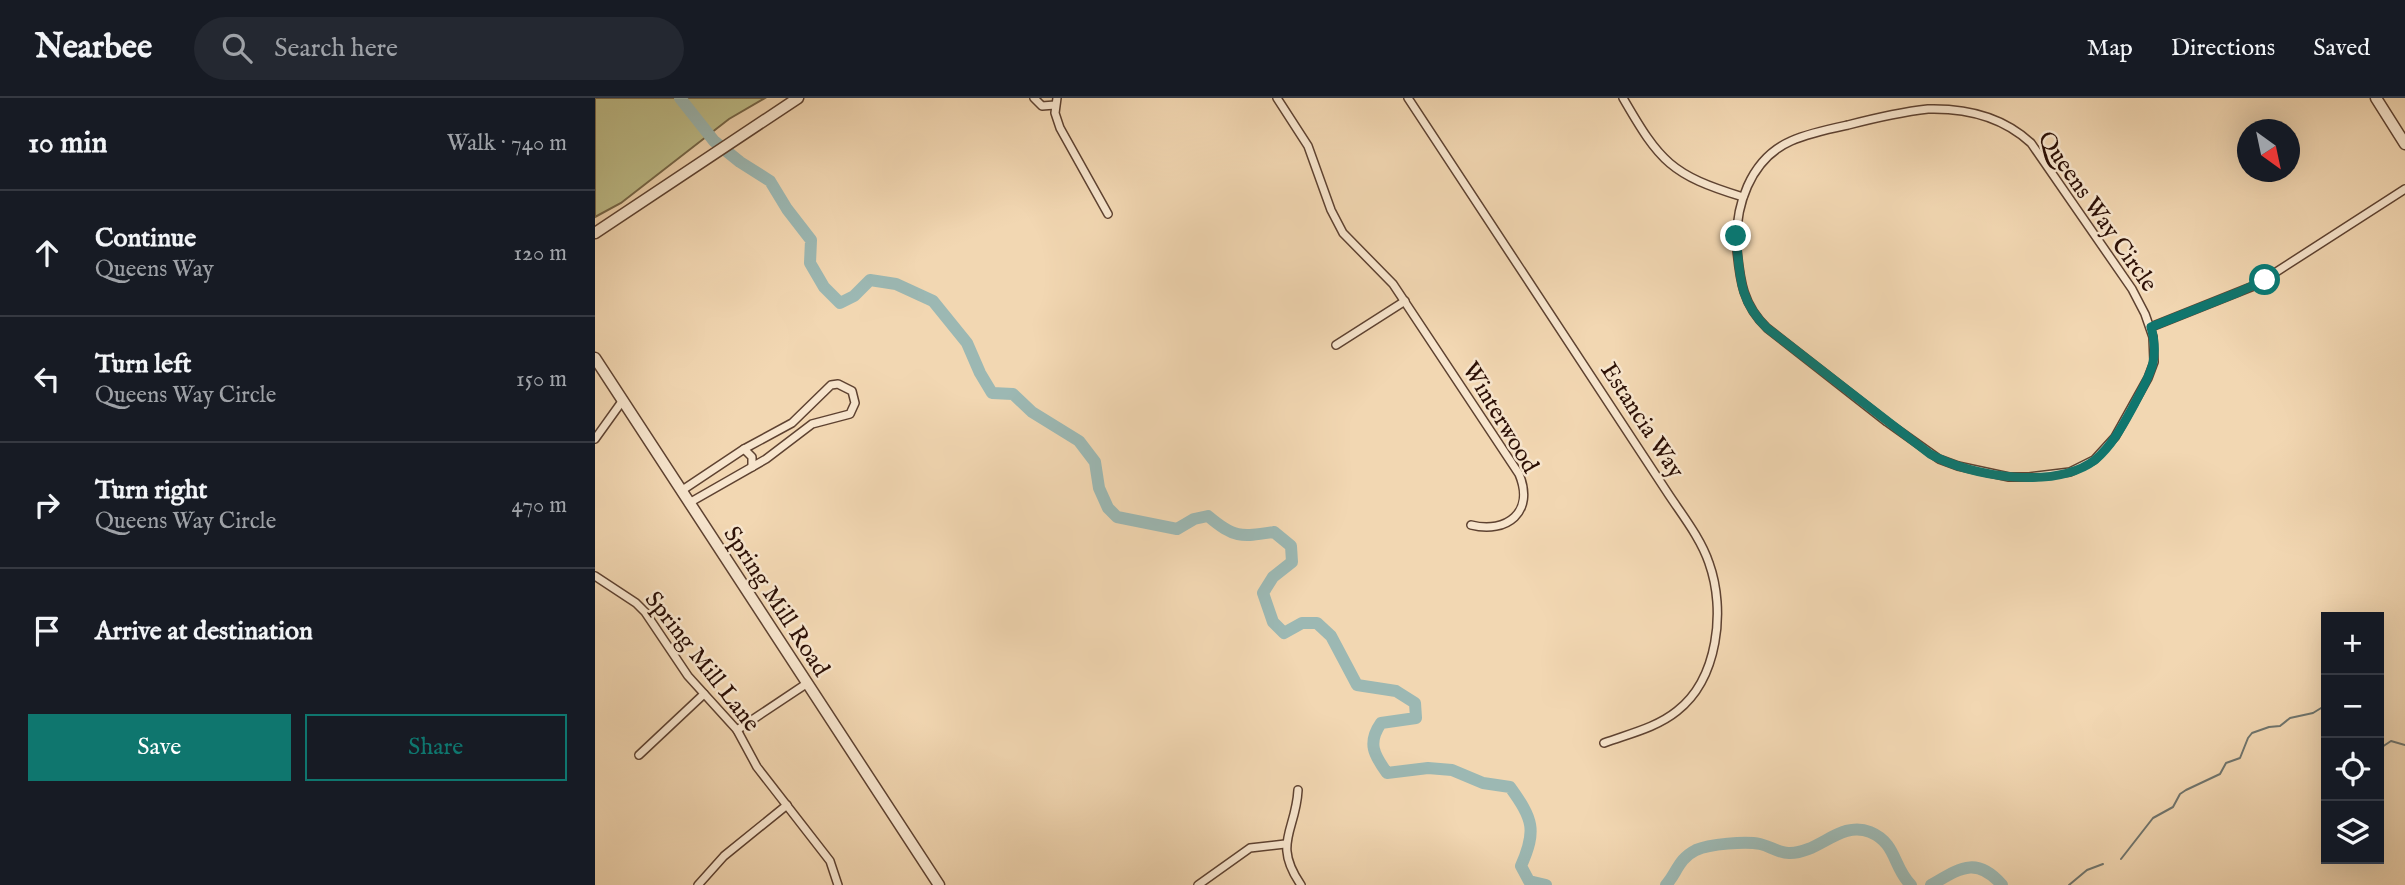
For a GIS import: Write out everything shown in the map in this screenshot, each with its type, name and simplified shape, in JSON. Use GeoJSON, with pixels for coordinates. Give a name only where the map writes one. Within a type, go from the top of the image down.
{"type":"FeatureCollection","features":[{"type":"Feature","properties":{"kind":"street"},"geometry":{"type":"LineString","coordinates":[[595,233],[798,98]]}},
{"type":"Feature","properties":{"kind":"street"},"geometry":{"type":"LineString","coordinates":[[1034,98],[1042,106],[1056,102],[1060,128],[1108,214]]}},
{"type":"Feature","properties":{"kind":"street","name":"Winterwood"},"geometry":{"type":"LineString","coordinates":[[1277,98],[1308,146],[1331,210],[1343,233],[1384,274],[1405,301],[1521,480],[1523,500],[1514,519],[1499,527],[1481,528],[1471,525]]}},
{"type":"Feature","properties":{"kind":"street","name":"Estancia Way"},"geometry":{"type":"LineString","coordinates":[[1408,98],[1676,506],[1709,563],[1717,596],[1716,636],[1697,686],[1679,710],[1666,719],[1604,743]]}},
{"type":"Feature","properties":{"kind":"street"},"geometry":{"type":"LineString","coordinates":[[1623,98],[1649,143],[1671,166],[1694,180],[1744,197]]}},
{"type":"Feature","properties":{"kind":"street"},"geometry":{"type":"LineString","coordinates":[[2376,98],[2405,144]]}},
{"type":"Feature","properties":{"kind":"street","name":"Queens Way Circle"},"geometry":{"type":"LineString","coordinates":[[1946,109],[1987,116],[2017,131],[2039,153],[2132,289],[2151,327],[2155,355],[2148,378],[2108,447],[2086,466],[2057,475],[2009,477],[1949,463],[1930,454],[1887,422],[1767,328],[1751,311],[1742,290],[1736,236],[1738,216],[1753,175],[1765,159],[1783,145],[1804,136],[1913,111],[1946,109]]}},
{"type":"Feature","properties":{"kind":"street"},"geometry":{"type":"LineString","coordinates":[[2151,327],[2256,285],[2405,189]]}},
{"type":"Feature","properties":{"kind":"street"},"geometry":{"type":"LineString","coordinates":[[1336,345],[1405,301]]}},
{"type":"Feature","properties":{"kind":"street","name":"Spring Mill Road"},"geometry":{"type":"LineString","coordinates":[[595,358],[936,885]]}},
{"type":"Feature","properties":{"kind":"street"},"geometry":{"type":"LineString","coordinates":[[681,491],[744,449],[792,423],[831,385],[838,383],[847,386],[855,396],[850,414],[812,424],[752,467],[689,503]]}},
{"type":"Feature","properties":{"kind":"street"},"geometry":{"type":"LineString","coordinates":[[595,439],[623,400]]}},
{"type":"Feature","properties":{"kind":"street"},"geometry":{"type":"LineString","coordinates":[[744,449],[752,457],[752,467]]}},
{"type":"Feature","properties":{"kind":"street","name":"Spring Mill Lane"},"geometry":{"type":"LineString","coordinates":[[595,576],[645,612],[681,667],[737,730],[757,767],[831,861],[838,885]]}},
{"type":"Feature","properties":{"kind":"street"},"geometry":{"type":"LineString","coordinates":[[737,730],[806,684]]}},
{"type":"Feature","properties":{"kind":"street"},"geometry":{"type":"LineString","coordinates":[[639,755],[704,695]]}},
{"type":"Feature","properties":{"kind":"street"},"geometry":{"type":"LineString","coordinates":[[1298,790],[1297,810],[1285,844],[1289,863],[1301,885]]}},
{"type":"Feature","properties":{"kind":"street"},"geometry":{"type":"LineString","coordinates":[[698,885],[724,856],[787,805]]}},
{"type":"Feature","properties":{"kind":"street"},"geometry":{"type":"LineString","coordinates":[[1198,885],[1250,848],[1285,844]]}},
{"type":"Feature","properties":{"kind":"shaded area"},"geometry":{"type":"Polygon","coordinates":[[[595,98],[765,98],[729,119],[621,203],[595,217],[595,98]]]}},
{"type":"Feature","properties":{"kind":"waterway"},"geometry":{"type":"LineString","coordinates":[[680,98],[714,141],[770,181],[811,240],[810,263],[824,287],[840,303],[854,296],[870,280],[896,284],[933,301],[967,343],[992,393],[1013,394],[1032,412],[1079,441],[1095,462],[1099,488],[1108,508],[1117,517],[1177,529],[1194,519],[1208,516],[1238,534],[1274,532],[1291,546],[1292,562],[1273,577],[1263,593],[1273,622],[1284,633],[1302,623],[1317,623],[1331,636],[1357,685],[1396,691],[1415,703],[1416,718],[1381,723],[1374,737],[1374,749],[1387,773],[1428,768],[1452,770],[1483,783],[1510,787],[1524,808],[1530,825],[1531,834],[1521,866],[1529,881],[1546,885]]}},
{"type":"Feature","properties":{"kind":"waterway"},"geometry":{"type":"LineString","coordinates":[[2121,859],[2153,818],[2173,807],[2180,794],[2220,774],[2226,763],[2240,758],[2252,733],[2280,726],[2290,718],[2313,713],[2321,708]]}},
{"type":"Feature","properties":{"kind":"waterway"},"geometry":{"type":"LineString","coordinates":[[2384,746],[2391,741],[2405,745]]}},
{"type":"Feature","properties":{"kind":"waterway"},"geometry":{"type":"LineString","coordinates":[[1666,885],[1681,862],[1702,848],[1754,843],[1783,852],[1801,852],[1840,833],[1859,829],[1870,832],[1885,843],[1911,885]]}},
{"type":"Feature","properties":{"kind":"waterway"},"geometry":{"type":"LineString","coordinates":[[2069,885],[2087,870],[2103,864]]}},
{"type":"Feature","properties":{"kind":"waterway"},"geometry":{"type":"LineString","coordinates":[[1931,885],[1967,868],[1984,870],[2002,885]]}},
{"type":"Feature","properties":{"kind":"route"},"geometry":{"type":"LineString","coordinates":[[1736,236],[1744,296],[1751,311],[1767,328],[1930,454],[1958,466],[2009,477],[2057,475],[2086,466],[2101,455],[2115,437],[2148,378],[2155,355],[2151,327],[2265,280]]}}]}
